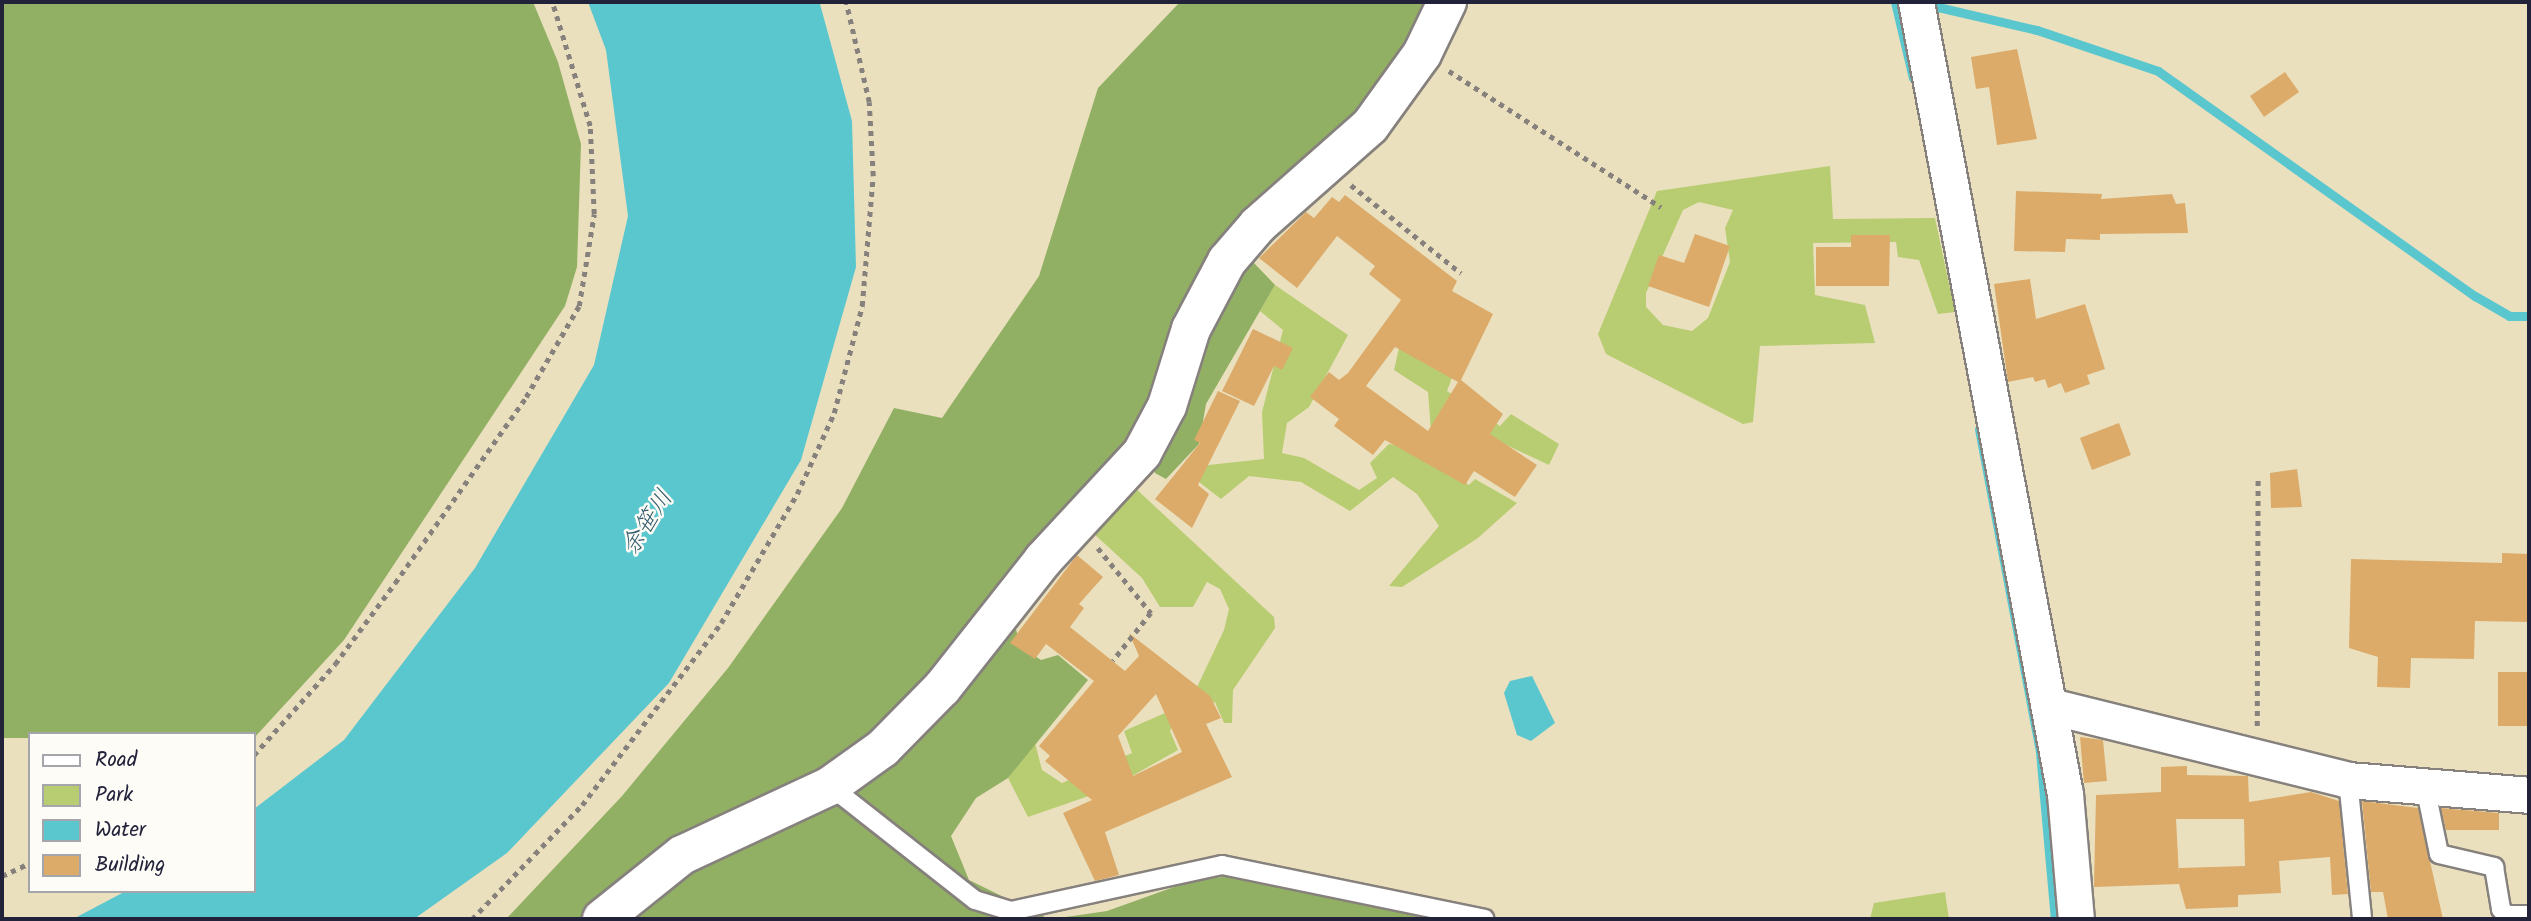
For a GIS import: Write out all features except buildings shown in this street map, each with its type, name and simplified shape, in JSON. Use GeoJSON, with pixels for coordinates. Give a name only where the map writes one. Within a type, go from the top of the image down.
{"type":"FeatureCollection","features":[{"type":"Feature","properties":{"kind":"street"},"geometry":{"type":"LineString","coordinates":[[602,919],[682,855],[830,786],[883,748],[942,688],[1074,527],[1142,453],[1167,406],[1191,329],[1227,261],[1325,165],[1370,126],[1422,54],[1447,2]]}},
{"type":"Feature","properties":{"kind":"street"},"geometry":{"type":"LineString","coordinates":[[1916,2],[2050,706],[2076,919]]}},
{"type":"Feature","properties":{"kind":"street"},"geometry":{"type":"LineString","coordinates":[[2050,706],[2348,780],[2426,791],[2529,795]]}},
{"type":"Feature","properties":{"kind":"lane"},"geometry":{"type":"LineString","coordinates":[[2348,780],[2362,919]]}},
{"type":"Feature","properties":{"kind":"lane"},"geometry":{"type":"LineString","coordinates":[[830,786],[975,900],[1011,911],[1222,864],[1485,919]]}},
{"type":"Feature","properties":{"kind":"lane"},"geometry":{"type":"LineString","coordinates":[[2426,791],[2439,854],[2494,867],[2501,909],[2507,915],[2529,915]]}},
{"type":"Feature","properties":{"kind":"path"},"geometry":{"type":"LineString","coordinates":[[256,753],[335,664],[395,583],[526,397],[579,306],[594,214],[590,126],[552,2]]}},
{"type":"Feature","properties":{"kind":"path"},"geometry":{"type":"LineString","coordinates":[[472,919],[583,805],[721,623],[797,494],[834,413],[862,306],[873,176],[869,102],[846,2]]}},
{"type":"Feature","properties":{"kind":"path"},"geometry":{"type":"LineString","coordinates":[[1422,54],[1661,207]]}},
{"type":"Feature","properties":{"kind":"path"},"geometry":{"type":"LineString","coordinates":[[1325,165],[1461,273]]}},
{"type":"Feature","properties":{"kind":"path"},"geometry":{"type":"LineString","coordinates":[[2257,757],[2258,478]]}},
{"type":"Feature","properties":{"kind":"path"},"geometry":{"type":"LineString","coordinates":[[1074,527],[1114,562],[1151,613],[1113,661]]}},
{"type":"Feature","properties":{"kind":"path"},"geometry":{"type":"LineString","coordinates":[[2,876],[28,864]]}},
{"type":"Feature","properties":{"kind":"green space"},"geometry":{"type":"Polygon","coordinates":[[[2,2],[533,2],[558,62],[581,144],[577,267],[565,306],[344,640],[256,736],[256,732],[28,732],[28,738],[2,738],[2,2]]]}},
{"type":"Feature","properties":{"kind":"green space"},"geometry":{"type":"Polygon","coordinates":[[[1180,2],[1435,2],[1398,72],[1231,239],[1275,285],[1206,404],[1199,444],[1166,479],[1155,473],[1153,460],[1006,594],[1021,647],[1041,660],[1058,655],[1088,680],[1008,778],[976,798],[951,836],[969,880],[1049,919],[506,919],[622,796],[728,668],[842,508],[894,408],[942,418],[1039,276],[1098,88],[1180,2]]]}},
{"type":"Feature","properties":{"kind":"green space"},"geometry":{"type":"Polygon","coordinates":[[[1830,166],[1833,219],[1935,218],[1955,312],[1938,314],[1919,260],[1898,257],[1896,242],[1813,243],[1815,295],[1865,305],[1875,343],[1760,346],[1753,422],[1743,424],[1606,354],[1598,334],[1657,191],[1830,166]],[[1699,202],[1683,210],[1646,293],[1646,307],[1663,325],[1692,331],[1708,318],[1730,262],[1725,228],[1733,210],[1699,202]]]}},
{"type":"Feature","properties":{"kind":"green space"},"geometry":{"type":"Polygon","coordinates":[[[1275,285],[1348,335],[1309,407],[1287,423],[1282,453],[1304,458],[1359,490],[1377,478],[1370,463],[1389,444],[1422,450],[1431,431],[1428,392],[1394,370],[1399,348],[1453,375],[1447,391],[1500,426],[1511,414],[1559,444],[1549,465],[1487,436],[1437,463],[1469,485],[1475,479],[1517,503],[1478,538],[1402,587],[1389,586],[1439,526],[1417,494],[1393,477],[1350,511],[1301,482],[1249,476],[1221,499],[1181,468],[1264,459],[1262,412],[1283,330],[1260,311],[1275,285]]]}},
{"type":"Feature","properties":{"kind":"green space"},"geometry":{"type":"Polygon","coordinates":[[[1133,486],[1274,617],[1275,628],[1233,690],[1232,723],[1224,723],[1215,702],[1174,723],[1170,731],[1178,750],[1109,789],[1028,817],[1008,778],[1035,743],[1042,770],[1062,783],[1132,753],[1124,731],[1190,702],[1224,630],[1229,609],[1220,589],[1207,582],[1193,607],[1160,607],[1142,578],[1092,532],[1133,486]]]}},
{"type":"Feature","properties":{"kind":"green space"},"geometry":{"type":"Polygon","coordinates":[[[1251,876],[1448,919],[1052,919],[1107,911],[1199,878],[1251,876]]]}},
{"type":"Feature","properties":{"kind":"green space"},"geometry":{"type":"Polygon","coordinates":[[[1945,892],[1949,919],[1870,919],[1874,903],[1945,892]]]}},
{"type":"Feature","properties":{"kind":"water","name":"余笹川"},"geometry":{"type":"Polygon","coordinates":[[[588,2],[820,4],[852,121],[856,267],[801,460],[669,683],[507,853],[414,919],[73,919],[122,893],[256,893],[256,807],[344,740],[475,568],[594,365],[628,216],[606,50],[588,2]]]}},
{"type":"Feature","properties":{"kind":"water"},"geometry":{"type":"Polygon","coordinates":[[[1532,676],[1555,723],[1531,741],[1517,735],[1504,693],[1510,681],[1532,676]]]}},
{"type":"Feature","properties":{"kind":"waterway"},"geometry":{"type":"LineString","coordinates":[[1895,2],[1913,78]]}},
{"type":"Feature","properties":{"kind":"waterway"},"geometry":{"type":"LineString","coordinates":[[1925,4],[2037,30],[2158,71],[2475,296],[2509,316],[2529,316]]}},
{"type":"Feature","properties":{"kind":"waterway"},"geometry":{"type":"LineString","coordinates":[[1979,429],[2040,752],[2055,919]]}}]}
